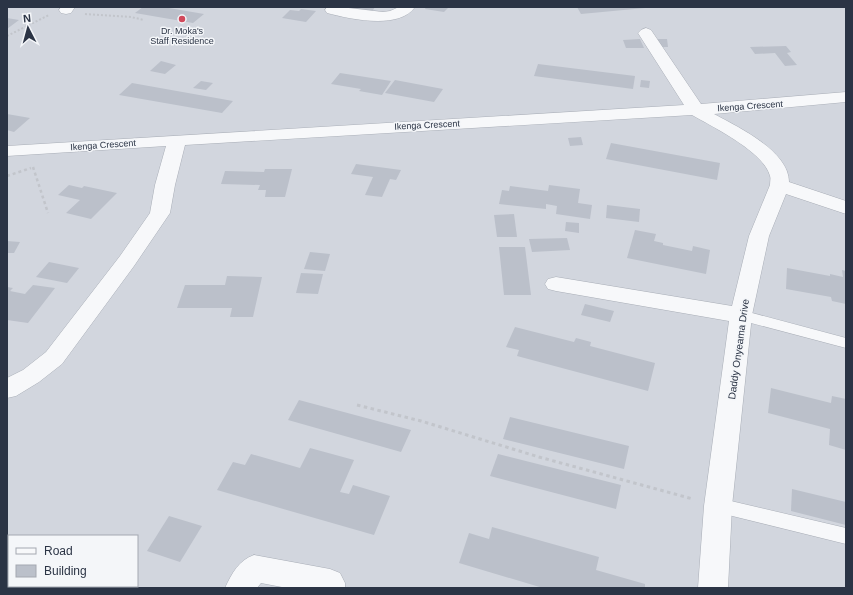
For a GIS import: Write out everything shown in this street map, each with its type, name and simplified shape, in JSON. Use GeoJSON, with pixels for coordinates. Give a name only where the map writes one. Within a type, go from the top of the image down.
{"type":"FeatureCollection","features":[{"type":"Feature","properties":{"kind":"street"},"geometry":{"type":"LineString","coordinates":[[332,10],[383,17],[394,16],[404,12],[408,7]]}},
{"type":"Feature","properties":{"kind":"street"},"geometry":{"type":"LineString","coordinates":[[646,34],[696,110],[755,145],[763,152],[775,166],[780,176],[780,185],[846,208]]}},
{"type":"Feature","properties":{"kind":"street","name":"Ikenga Crescent"},"geometry":{"type":"LineString","coordinates":[[14,151],[696,110],[786,104],[846,97]]}},
{"type":"Feature","properties":{"kind":"street"},"geometry":{"type":"LineString","coordinates":[[7,388],[31,376],[54,358],[127,261],[156,219],[160,213],[165,185],[177,140]]}},
{"type":"Feature","properties":{"kind":"street","name":"Daddy Onyeama Drive"},"geometry":{"type":"LineString","coordinates":[[713,588],[718,506],[741,315],[759,236],[780,185]]}},
{"type":"Feature","properties":{"kind":"street"},"geometry":{"type":"LineString","coordinates":[[556,284],[741,315]]}},
{"type":"Feature","properties":{"kind":"street"},"geometry":{"type":"LineString","coordinates":[[240,588],[254,568],[330,583],[330,588]]}},
{"type":"Feature","properties":{"kind":"lane"},"geometry":{"type":"LineString","coordinates":[[741,315],[846,343]]}},
{"type":"Feature","properties":{"kind":"lane"},"geometry":{"type":"LineString","coordinates":[[718,506],[846,536]]}},
{"type":"Feature","properties":{"kind":"path"},"geometry":{"type":"LineString","coordinates":[[14,151],[33,167],[48,213]]}},
{"type":"Feature","properties":{"kind":"path"},"geometry":{"type":"LineString","coordinates":[[7,176],[33,167]]}},
{"type":"Feature","properties":{"kind":"path"},"geometry":{"type":"LineString","coordinates":[[357,405],[420,421],[538,457],[718,506]]}},
{"type":"Feature","properties":{"kind":"shaded area"},"geometry":{"type":"Polygon","coordinates":[[[7,7],[846,7],[846,588],[7,588],[7,7]]]}},
{"type":"Feature","properties":{"kind":"building","name":"Dr. Moka's Staff Residence"},"geometry":{"type":"Polygon","coordinates":[[[143,7],[163,7],[204,14],[193,23],[135,13],[143,7]]]}},
{"type":"Feature","properties":{"kind":"building"},"geometry":{"type":"Polygon","coordinates":[[[340,7],[375,7],[371,13],[340,7]]]}},
{"type":"Feature","properties":{"kind":"building"},"geometry":{"type":"Polygon","coordinates":[[[426,7],[449,7],[444,12],[425,9],[426,7]]]}},
{"type":"Feature","properties":{"kind":"building"},"geometry":{"type":"Polygon","coordinates":[[[577,7],[644,7],[645,8],[581,14],[577,7]]]}},
{"type":"Feature","properties":{"kind":"building"},"geometry":{"type":"Polygon","coordinates":[[[301,9],[316,11],[306,22],[282,18],[290,10],[299,11],[301,9]]]}},
{"type":"Feature","properties":{"kind":"building"},"geometry":{"type":"Polygon","coordinates":[[[7,18],[19,20],[7,29],[7,18]]]}},
{"type":"Feature","properties":{"kind":"building"},"geometry":{"type":"Polygon","coordinates":[[[640,39],[644,48],[626,48],[623,40],[640,39]]]}},
{"type":"Feature","properties":{"kind":"building"},"geometry":{"type":"Polygon","coordinates":[[[656,39],[667,39],[668,47],[657,47],[656,39]]]}},
{"type":"Feature","properties":{"kind":"building"},"geometry":{"type":"Polygon","coordinates":[[[786,46],[791,52],[787,53],[797,65],[785,66],[775,53],[755,54],[750,47],[786,46]]]}},
{"type":"Feature","properties":{"kind":"building"},"geometry":{"type":"Polygon","coordinates":[[[161,61],[176,65],[165,74],[150,71],[161,61]]]}},
{"type":"Feature","properties":{"kind":"building"},"geometry":{"type":"Polygon","coordinates":[[[538,64],[635,76],[633,89],[534,76],[538,64]]]}},
{"type":"Feature","properties":{"kind":"building"},"geometry":{"type":"Polygon","coordinates":[[[340,73],[391,81],[382,95],[359,91],[361,89],[331,84],[340,73]]]}},
{"type":"Feature","properties":{"kind":"building"},"geometry":{"type":"Polygon","coordinates":[[[395,80],[443,89],[434,102],[385,93],[395,80]]]}},
{"type":"Feature","properties":{"kind":"building"},"geometry":{"type":"Polygon","coordinates":[[[641,80],[650,81],[649,88],[640,87],[641,80]]]}},
{"type":"Feature","properties":{"kind":"building"},"geometry":{"type":"Polygon","coordinates":[[[201,81],[213,83],[206,90],[193,88],[201,81]]]}},
{"type":"Feature","properties":{"kind":"building"},"geometry":{"type":"Polygon","coordinates":[[[132,83],[233,101],[222,113],[119,95],[132,83]]]}},
{"type":"Feature","properties":{"kind":"building"},"geometry":{"type":"Polygon","coordinates":[[[7,114],[30,118],[14,132],[7,130],[7,114]]]}},
{"type":"Feature","properties":{"kind":"building"},"geometry":{"type":"Polygon","coordinates":[[[581,137],[583,145],[570,146],[568,138],[581,137]]]}},
{"type":"Feature","properties":{"kind":"building"},"geometry":{"type":"Polygon","coordinates":[[[611,143],[720,163],[717,180],[606,159],[611,143]]]}},
{"type":"Feature","properties":{"kind":"building"},"geometry":{"type":"Polygon","coordinates":[[[356,164],[401,170],[396,180],[390,179],[382,197],[365,195],[373,177],[351,174],[356,164]]]}},
{"type":"Feature","properties":{"kind":"building"},"geometry":{"type":"Polygon","coordinates":[[[265,169],[292,169],[285,197],[265,197],[266,190],[258,190],[260,185],[221,184],[225,171],[264,172],[265,169]]]}},
{"type":"Feature","properties":{"kind":"building"},"geometry":{"type":"Polygon","coordinates":[[[69,185],[82,188],[84,186],[117,193],[91,219],[66,213],[80,200],[58,195],[69,185]]]}},
{"type":"Feature","properties":{"kind":"building"},"geometry":{"type":"Polygon","coordinates":[[[549,185],[580,189],[578,203],[592,205],[590,219],[556,214],[557,206],[546,204],[546,209],[499,204],[502,190],[509,191],[510,186],[548,191],[549,185]]]}},
{"type":"Feature","properties":{"kind":"building"},"geometry":{"type":"Polygon","coordinates":[[[607,205],[640,209],[639,222],[606,218],[607,205]]]}},
{"type":"Feature","properties":{"kind":"building"},"geometry":{"type":"Polygon","coordinates":[[[514,214],[517,237],[497,237],[494,215],[514,214]]]}},
{"type":"Feature","properties":{"kind":"building"},"geometry":{"type":"Polygon","coordinates":[[[566,222],[579,223],[579,233],[565,231],[566,222]]]}},
{"type":"Feature","properties":{"kind":"building"},"geometry":{"type":"Polygon","coordinates":[[[635,230],[656,234],[654,241],[663,243],[663,245],[692,251],[693,246],[710,250],[706,274],[627,258],[635,230]]]}},
{"type":"Feature","properties":{"kind":"building"},"geometry":{"type":"Polygon","coordinates":[[[567,238],[570,250],[532,252],[529,239],[567,238]]]}},
{"type":"Feature","properties":{"kind":"building"},"geometry":{"type":"Polygon","coordinates":[[[7,241],[20,242],[14,253],[7,253],[7,241]]]}},
{"type":"Feature","properties":{"kind":"building"},"geometry":{"type":"Polygon","coordinates":[[[499,247],[525,247],[531,295],[504,295],[499,247]]]}},
{"type":"Feature","properties":{"kind":"building"},"geometry":{"type":"Polygon","coordinates":[[[310,252],[330,254],[325,271],[304,269],[310,252]]]}},
{"type":"Feature","properties":{"kind":"building"},"geometry":{"type":"Polygon","coordinates":[[[49,262],[79,268],[67,283],[36,277],[49,262]]]}},
{"type":"Feature","properties":{"kind":"building"},"geometry":{"type":"Polygon","coordinates":[[[787,268],[843,277],[842,270],[846,271],[846,304],[832,301],[831,297],[786,289],[787,268]]]}},
{"type":"Feature","properties":{"kind":"building"},"geometry":{"type":"Polygon","coordinates":[[[301,273],[323,274],[318,294],[296,293],[301,273]]]}},
{"type":"Feature","properties":{"kind":"building"},"geometry":{"type":"Polygon","coordinates":[[[227,276],[262,277],[253,317],[230,317],[232,308],[177,308],[185,285],[225,285],[227,276]]]}},
{"type":"Feature","properties":{"kind":"building"},"geometry":{"type":"Polygon","coordinates":[[[33,285],[55,288],[28,323],[7,320],[7,287],[13,288],[10,291],[25,294],[33,285]]]}},
{"type":"Feature","properties":{"kind":"building"},"geometry":{"type":"Polygon","coordinates":[[[585,304],[614,311],[610,322],[581,315],[585,304]]]}},
{"type":"Feature","properties":{"kind":"building"},"geometry":{"type":"Polygon","coordinates":[[[515,327],[574,342],[576,338],[591,342],[590,346],[655,363],[648,391],[517,356],[519,350],[506,347],[515,327]]]}},
{"type":"Feature","properties":{"kind":"building"},"geometry":{"type":"Polygon","coordinates":[[[771,388],[831,403],[832,396],[846,399],[846,450],[829,445],[830,429],[768,413],[771,388]]]}},
{"type":"Feature","properties":{"kind":"building"},"geometry":{"type":"Polygon","coordinates":[[[299,400],[411,430],[401,452],[288,420],[299,400]]]}},
{"type":"Feature","properties":{"kind":"building"},"geometry":{"type":"Polygon","coordinates":[[[510,417],[629,446],[624,469],[503,439],[510,417]]]}},
{"type":"Feature","properties":{"kind":"building"},"geometry":{"type":"Polygon","coordinates":[[[310,448],[354,460],[340,492],[349,494],[353,485],[390,496],[374,535],[217,490],[233,462],[245,465],[251,454],[300,468],[310,448]]]}},
{"type":"Feature","properties":{"kind":"building"},"geometry":{"type":"Polygon","coordinates":[[[498,454],[621,485],[616,509],[490,476],[498,454]]]}},
{"type":"Feature","properties":{"kind":"building"},"geometry":{"type":"Polygon","coordinates":[[[792,489],[846,502],[846,525],[791,511],[792,489]]]}},
{"type":"Feature","properties":{"kind":"building"},"geometry":{"type":"Polygon","coordinates":[[[169,516],[202,526],[180,562],[147,551],[169,516]]]}},
{"type":"Feature","properties":{"kind":"building"},"geometry":{"type":"Polygon","coordinates":[[[492,527],[599,557],[596,570],[645,584],[645,588],[543,588],[459,563],[469,533],[489,539],[492,527]]]}},
{"type":"Feature","properties":{"kind":"place","name":"Dr. Moka's Staff Residence"},"geometry":{"type":"Point","coordinates":[182,19]}}]}
